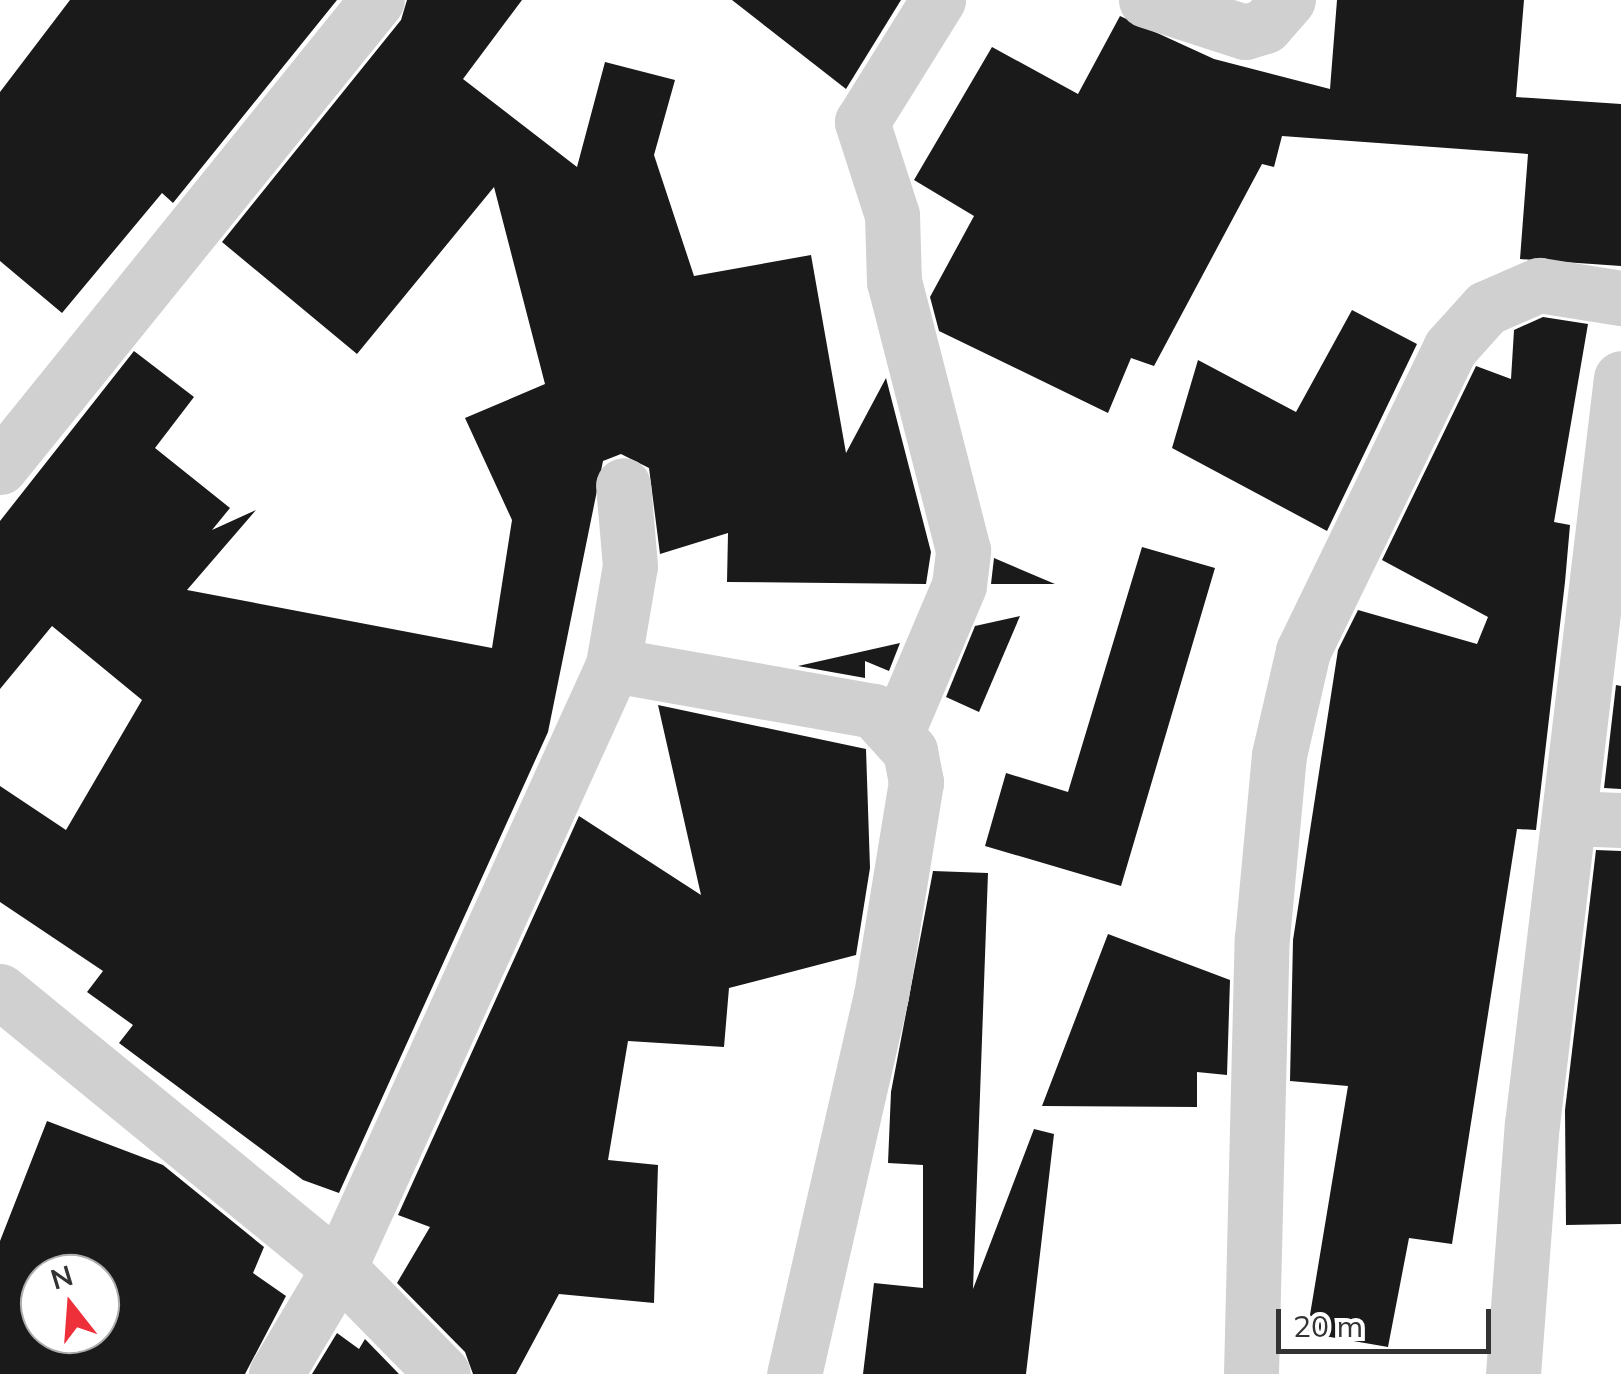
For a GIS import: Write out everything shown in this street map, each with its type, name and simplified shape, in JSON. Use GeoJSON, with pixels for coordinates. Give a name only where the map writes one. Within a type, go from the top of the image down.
{"type":"FeatureCollection","features":[{"type":"Feature","properties":{"kind":"street"},"geometry":{"type":"LineString","coordinates":[[0,466],[377,0]]}},
{"type":"Feature","properties":{"kind":"street"},"geometry":{"type":"LineString","coordinates":[[898,729],[959,585],[963,550],[894,282],[892,215],[862,122],[938,0]]}},
{"type":"Feature","properties":{"kind":"street"},"geometry":{"type":"LineString","coordinates":[[1146,0],[1245,32],[1265,26],[1288,0]]}},
{"type":"Feature","properties":{"kind":"street"},"geometry":{"type":"LineString","coordinates":[[1250,1374],[1262,938],[1280,755],[1303,651],[1450,348],[1486,308],[1539,285],[1621,298]]}},
{"type":"Feature","properties":{"kind":"street"},"geometry":{"type":"LineString","coordinates":[[1513,1374],[1595,819],[1621,378]]}},
{"type":"Feature","properties":{"kind":"street"},"geometry":{"type":"LineString","coordinates":[[276,1374],[339,1268],[613,665],[630,566],[623,485]]}},
{"type":"Feature","properties":{"kind":"street"},"geometry":{"type":"LineString","coordinates":[[613,665],[801,694],[874,711],[898,729],[916,782],[881,996],[794,1374]]}},
{"type":"Feature","properties":{"kind":"street"},"geometry":{"type":"LineString","coordinates":[[0,991],[339,1268],[443,1374]]}},
{"type":"Feature","properties":{"kind":"building"},"geometry":{"type":"Polygon","coordinates":[[[70,0],[337,0],[173,203],[162,193],[62,313],[0,261],[0,92],[70,0]]]}},
{"type":"Feature","properties":{"kind":"building"},"geometry":{"type":"Polygon","coordinates":[[[407,0],[522,0],[463,79],[577,167],[605,62],[675,80],[654,155],[694,276],[811,255],[846,453],[886,378],[931,552],[926,584],[727,582],[728,533],[660,554],[649,468],[621,454],[603,461],[548,732],[339,1193],[303,1180],[119,1043],[133,1025],[87,992],[103,971],[0,902],[0,786],[66,830],[142,700],[52,626],[0,689],[0,521],[134,351],[194,397],[155,448],[230,508],[212,530],[256,510],[187,590],[492,648],[512,520],[465,418],[545,384],[494,187],[357,354],[222,242],[401,20],[407,0]]]}},
{"type":"Feature","properties":{"kind":"building"},"geometry":{"type":"Polygon","coordinates":[[[732,0],[901,0],[846,89],[732,0]]]}},
{"type":"Feature","properties":{"kind":"building"},"geometry":{"type":"Polygon","coordinates":[[[1337,0],[1524,0],[1516,97],[1621,104],[1621,266],[1520,259],[1528,154],[1282,136],[1274,167],[1262,164],[1154,366],[1131,358],[1108,413],[939,331],[930,297],[974,216],[914,180],[992,47],[1078,94],[1120,16],[1214,59],[1330,89],[1337,0]]]}},
{"type":"Feature","properties":{"kind":"building"},"geometry":{"type":"Polygon","coordinates":[[[1352,310],[1417,344],[1327,531],[1172,448],[1198,360],[1296,412],[1352,310]]]}},
{"type":"Feature","properties":{"kind":"building"},"geometry":{"type":"Polygon","coordinates":[[[1543,317],[1588,324],[1554,522],[1570,525],[1565,582],[1536,830],[1517,829],[1452,1244],[1409,1238],[1388,1347],[1307,1333],[1348,1086],[1290,1081],[1293,940],[1338,650],[1358,610],[1477,644],[1488,617],[1382,560],[1476,366],[1511,379],[1514,330],[1543,317]]]}},
{"type":"Feature","properties":{"kind":"building"},"geometry":{"type":"Polygon","coordinates":[[[1142,547],[1215,568],[1121,886],[985,846],[1006,773],[1068,792],[1142,547]]]}},
{"type":"Feature","properties":{"kind":"building"},"geometry":{"type":"Polygon","coordinates":[[[994,558],[1055,584],[991,584],[994,558]]]}},
{"type":"Feature","properties":{"kind":"building"},"geometry":{"type":"Polygon","coordinates":[[[1020,616],[979,712],[946,697],[975,626],[1020,616]]]}},
{"type":"Feature","properties":{"kind":"building"},"geometry":{"type":"Polygon","coordinates":[[[900,643],[889,671],[865,661],[865,678],[798,666],[900,643]]]}},
{"type":"Feature","properties":{"kind":"building"},"geometry":{"type":"Polygon","coordinates":[[[1616,685],[1621,686],[1621,789],[1604,788],[1616,685]]]}},
{"type":"Feature","properties":{"kind":"building"},"geometry":{"type":"Polygon","coordinates":[[[658,705],[866,749],[870,868],[856,955],[729,988],[724,1047],[628,1041],[608,1160],[658,1165],[654,1303],[559,1294],[516,1374],[473,1374],[465,1352],[397,1283],[430,1227],[398,1215],[579,816],[701,895],[658,705]]]}},
{"type":"Feature","properties":{"kind":"building"},"geometry":{"type":"Polygon","coordinates":[[[1596,850],[1621,851],[1621,1224],[1566,1225],[1565,1110],[1596,850]]]}},
{"type":"Feature","properties":{"kind":"building"},"geometry":{"type":"Polygon","coordinates":[[[933,871],[988,873],[973,1289],[1034,1129],[1054,1134],[1026,1374],[863,1374],[874,1283],[923,1288],[923,1165],[888,1163],[891,1092],[933,871]]]}},
{"type":"Feature","properties":{"kind":"building"},"geometry":{"type":"Polygon","coordinates":[[[1108,934],[1230,980],[1227,1075],[1197,1072],[1197,1107],[1042,1106],[1108,934]]]}},
{"type":"Feature","properties":{"kind":"building"},"geometry":{"type":"Polygon","coordinates":[[[47,1121],[163,1165],[264,1247],[253,1273],[286,1296],[245,1374],[0,1374],[0,1241],[47,1121]]]}},
{"type":"Feature","properties":{"kind":"building"},"geometry":{"type":"Polygon","coordinates":[[[337,1333],[359,1349],[365,1339],[399,1374],[312,1374],[337,1333]]]}}]}
